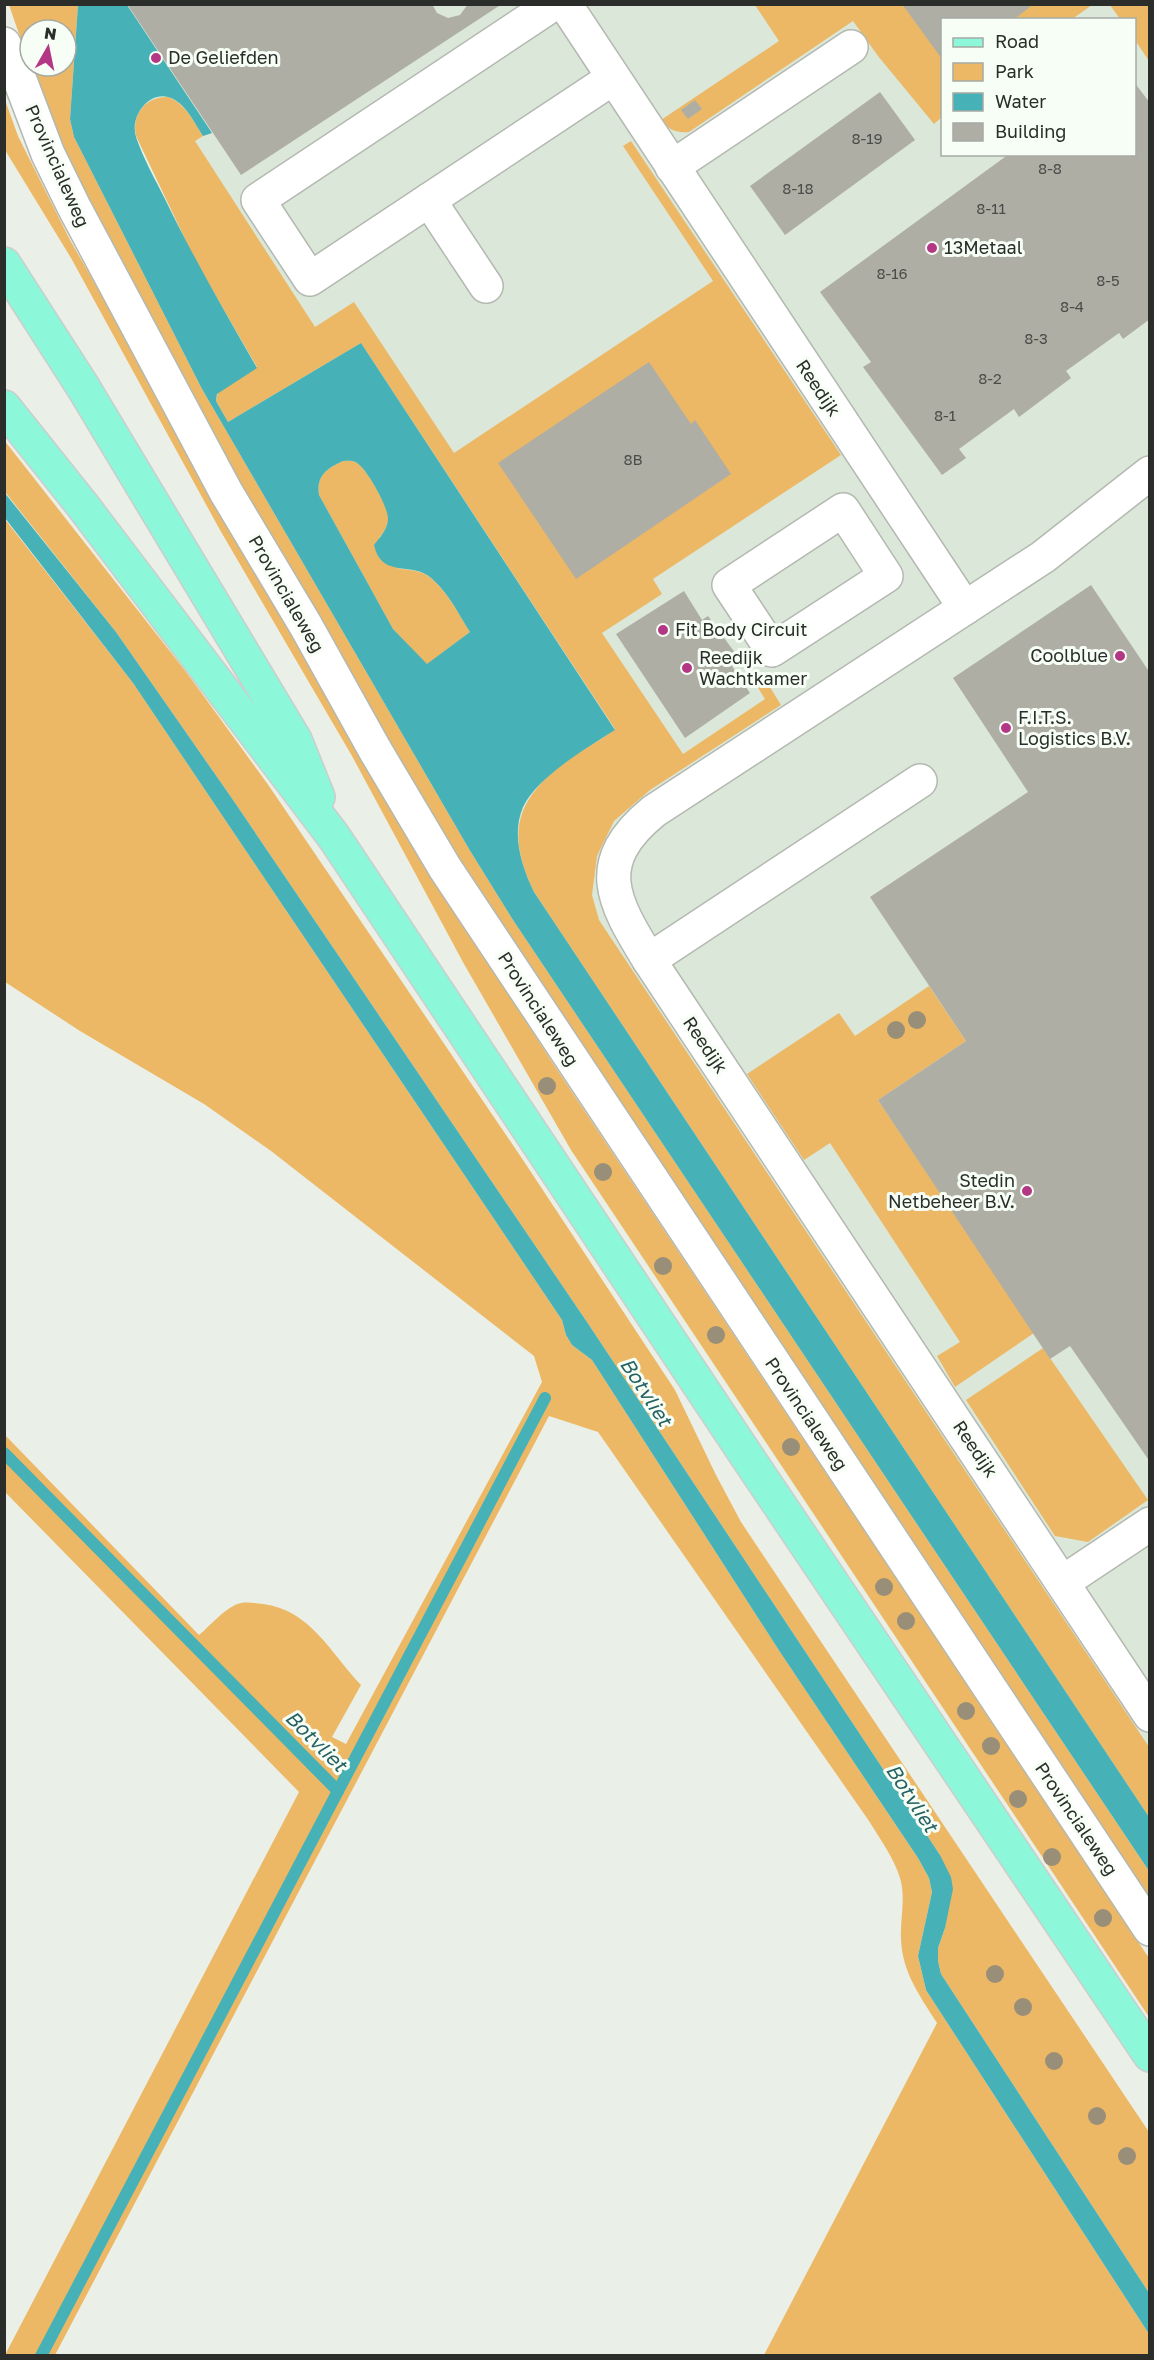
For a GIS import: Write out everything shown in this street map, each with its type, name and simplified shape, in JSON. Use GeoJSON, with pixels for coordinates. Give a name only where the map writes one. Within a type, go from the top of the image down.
{"type":"FeatureCollection","features":[{"type":"Feature","properties":{"kind":"main road"},"geometry":{"type":"LineString","coordinates":[[4,264],[89,397],[295,740],[334,837]]}},
{"type":"Feature","properties":{"kind":"main road"},"geometry":{"type":"LineString","coordinates":[[4,407],[83,506],[334,837],[1148,2057]]}},
{"type":"Feature","properties":{"kind":"street"},"geometry":{"type":"LineString","coordinates":[[553,4],[258,200],[310,279],[613,78]]}},
{"type":"Feature","properties":{"kind":"street","name":"Reedijk"},"geometry":{"type":"LineString","coordinates":[[565,4],[965,608]]}},
{"type":"Feature","properties":{"kind":"street","name":"Provincialeweg"},"geometry":{"type":"LineString","coordinates":[[4,44],[48,154],[74,207],[220,481],[445,868],[1149,1929]]}},
{"type":"Feature","properties":{"kind":"street"},"geometry":{"type":"LineString","coordinates":[[672,167],[851,47]]}},
{"type":"Feature","properties":{"kind":"street"},"geometry":{"type":"LineString","coordinates":[[429,200],[486,286]]}},
{"type":"Feature","properties":{"kind":"street","name":"Reedijk"},"geometry":{"type":"LineString","coordinates":[[1149,473],[1053,550],[654,811],[631,831],[623,842],[615,865],[615,890],[623,917],[649,960],[1149,1715]]}},
{"type":"Feature","properties":{"kind":"street"},"geometry":{"type":"LineString","coordinates":[[843,510],[886,576],[772,650],[729,585],[843,510],[883,485]]}},
{"type":"Feature","properties":{"kind":"street"},"geometry":{"type":"LineString","coordinates":[[649,960],[920,781]]}},
{"type":"Feature","properties":{"kind":"street"},"geometry":{"type":"LineString","coordinates":[[1063,1582],[1149,1524]]}},
{"type":"Feature","properties":{"kind":"shaded area"},"geometry":{"type":"Polygon","coordinates":[[[100,5],[1149,5],[1149,1817],[218,392],[235,381],[100,5]]]}},
{"type":"Feature","properties":{"kind":"green space"},"geometry":{"type":"Polygon","coordinates":[[[9,5],[78,5],[77,18],[18,18],[18,31],[9,5]]]}},
{"type":"Feature","properties":{"kind":"green space"},"geometry":{"type":"Polygon","coordinates":[[[755,5],[1092,5],[1073,18],[941,18],[941,118],[934,124],[878,56],[853,21],[689,132],[680,132],[670,128],[661,120],[779,41],[755,5]]]}},
{"type":"Feature","properties":{"kind":"green space"},"geometry":{"type":"Polygon","coordinates":[[[1110,5],[1149,5],[1149,61],[1136,42],[1136,18],[1119,18],[1110,5]]]}},
{"type":"Feature","properties":{"kind":"green space"},"geometry":{"type":"Polygon","coordinates":[[[34,78],[73,78],[70,119],[74,137],[202,389],[469,849],[513,920],[1149,1871],[1149,1901],[484,912],[259,524],[66,160],[34,78]]]}},
{"type":"Feature","properties":{"kind":"green space"},"geometry":{"type":"Polygon","coordinates":[[[4,97],[18,136],[70,240],[339,712],[407,838],[554,1065],[1149,1958],[1149,2017],[571,1150],[464,964],[352,756],[220,530],[71,258],[5,150],[4,97]]]}},
{"type":"Feature","properties":{"kind":"green space"},"geometry":{"type":"Polygon","coordinates":[[[168,97],[184,108],[203,136],[195,141],[315,327],[354,302],[454,453],[713,281],[623,146],[631,141],[841,455],[653,579],[662,594],[602,633],[683,754],[765,699],[757,686],[766,681],[781,705],[650,790],[614,821],[597,856],[592,895],[599,920],[1149,1747],[1149,1817],[534,892],[519,849],[522,814],[529,798],[557,769],[615,729],[361,343],[228,422],[216,401],[218,392],[257,367],[195,260],[136,136],[136,121],[142,108],[153,100],[168,97]]]}},
{"type":"Feature","properties":{"kind":"green space"},"geometry":{"type":"Polygon","coordinates":[[[4,440],[187,673],[269,786],[521,1157],[675,1390],[741,1522],[1149,2132],[1149,2293],[941,1974],[938,1948],[945,1928],[940,1855],[589,1325],[231,797],[116,632],[5,492],[4,440]]]}},
{"type":"Feature","properties":{"kind":"green space"},"geometry":{"type":"Polygon","coordinates":[[[343,461],[357,463],[380,496],[388,519],[386,528],[379,538],[397,568],[425,574],[439,585],[470,632],[427,665],[393,629],[319,495],[321,478],[332,467],[343,461]]]}},
{"type":"Feature","properties":{"kind":"green space"},"geometry":{"type":"Polygon","coordinates":[[[4,518],[133,683],[562,1320],[566,1335],[572,1345],[592,1360],[780,1652],[918,1858],[929,1878],[932,1892],[918,1956],[926,1990],[1149,2334],[1149,2355],[764,2355],[937,2023],[908,1973],[902,1951],[903,1901],[900,1878],[869,1821],[598,1432],[549,1416],[55,2355],[5,2355],[299,1792],[5,1492],[5,1435],[199,1635],[225,1611],[242,1603],[280,1608],[307,1624],[361,1685],[332,1737],[346,1744],[542,1382],[534,1356],[271,1151],[204,1104],[80,1031],[5,982],[4,518]]]}},
{"type":"Feature","properties":{"kind":"green space"},"geometry":{"type":"Polygon","coordinates":[[[929,986],[966,1041],[878,1100],[1034,1333],[955,1387],[937,1356],[960,1342],[830,1143],[804,1160],[747,1074],[839,1013],[855,1036],[929,986]]]}},
{"type":"Feature","properties":{"kind":"green space"},"geometry":{"type":"Polygon","coordinates":[[[1043,1348],[1148,1500],[1088,1542],[1055,1536],[966,1400],[1043,1348]]]}},
{"type":"Feature","properties":{"kind":"water"},"geometry":{"type":"Polygon","coordinates":[[[78,5],[127,5],[212,133],[203,136],[184,107],[166,97],[158,97],[144,105],[136,120],[135,129],[142,153],[176,221],[257,368],[217,394],[216,401],[228,422],[361,343],[615,730],[551,774],[539,785],[523,807],[518,840],[522,862],[534,892],[1149,1817],[1149,1871],[513,920],[469,849],[202,389],[74,137],[70,119],[73,78],[78,78],[78,5]],[[343,461],[324,474],[319,483],[319,495],[393,629],[427,664],[470,632],[451,601],[434,580],[420,572],[389,565],[383,562],[378,555],[374,545],[387,524],[387,514],[371,481],[354,461],[343,461]]]}},
{"type":"Feature","properties":{"kind":"water"},"geometry":{"type":"Polygon","coordinates":[[[4,492],[116,632],[231,797],[589,1325],[940,1855],[951,1877],[953,1889],[945,1928],[938,1948],[941,1974],[1149,2293],[1149,2334],[926,1990],[918,1956],[932,1892],[929,1878],[918,1858],[780,1652],[592,1360],[572,1345],[566,1335],[562,1320],[133,683],[5,518],[4,492]]]}},
{"type":"Feature","properties":{"kind":"building"},"geometry":{"type":"Polygon","coordinates":[[[127,4],[432,4],[437,13],[448,18],[460,15],[468,4],[502,4],[241,175],[127,4]]]}},
{"type":"Feature","properties":{"kind":"building"},"geometry":{"type":"Polygon","coordinates":[[[902,4],[1028,4],[1030,7],[1016,18],[941,18],[941,58],[902,4]]]}},
{"type":"Feature","properties":{"kind":"building"},"geometry":{"type":"Polygon","coordinates":[[[1136,85],[1150,103],[1150,319],[1123,339],[1119,333],[1066,371],[1071,378],[1019,417],[1014,409],[959,449],[966,458],[942,475],[863,367],[871,362],[820,292],[1006,156],[1136,156],[1136,85]]]}},
{"type":"Feature","properties":{"kind":"building"},"geometry":{"type":"Polygon","coordinates":[[[880,92],[915,140],[785,235],[750,186],[880,92]]]}},
{"type":"Feature","properties":{"kind":"building"},"geometry":{"type":"Polygon","coordinates":[[[695,100],[702,109],[688,119],[681,110],[695,100]]]}},
{"type":"Feature","properties":{"kind":"building"},"geometry":{"type":"Polygon","coordinates":[[[649,362],[691,424],[695,420],[731,474],[576,579],[498,463],[649,362]]]}},
{"type":"Feature","properties":{"kind":"building"},"geometry":{"type":"Polygon","coordinates":[[[1091,585],[1150,673],[1150,1458],[1148,1459],[1070,1346],[1050,1359],[878,1100],[966,1041],[870,897],[1028,792],[953,678],[1091,585]]]}},
{"type":"Feature","properties":{"kind":"building"},"geometry":{"type":"Polygon","coordinates":[[[684,591],[702,620],[708,616],[741,661],[732,666],[750,693],[685,738],[616,634],[684,591]]]}},
{"type":"Feature","properties":{"kind":"waterway","name":"Botvliet"},"geometry":{"type":"LineString","coordinates":[[4,1453],[338,1791],[545,1398]]}},
{"type":"Feature","properties":{"kind":"waterway"},"geometry":{"type":"LineString","coordinates":[[41,2356],[338,1791]]}},
{"type":"Feature","properties":{"kind":"place","name":"De Geliefden"},"geometry":{"type":"Point","coordinates":[156,58]}},
{"type":"Feature","properties":{"kind":"place","name":"13Metaal"},"geometry":{"type":"Point","coordinates":[932,248]}},
{"type":"Feature","properties":{"kind":"place","name":"Fit Body Circuit"},"geometry":{"type":"Point","coordinates":[663,630]}},
{"type":"Feature","properties":{"kind":"place","name":"Coolblue"},"geometry":{"type":"Point","coordinates":[1120,656]}},
{"type":"Feature","properties":{"kind":"place","name":"Reedijk Wachtkamer"},"geometry":{"type":"Point","coordinates":[687,668]}},
{"type":"Feature","properties":{"kind":"place","name":"F.I.T.S. Logistics B.V."},"geometry":{"type":"Point","coordinates":[1006,728]}},
{"type":"Feature","properties":{"kind":"place","name":"Stedin Netbeheer B.V."},"geometry":{"type":"Point","coordinates":[1027,1191]}}]}
